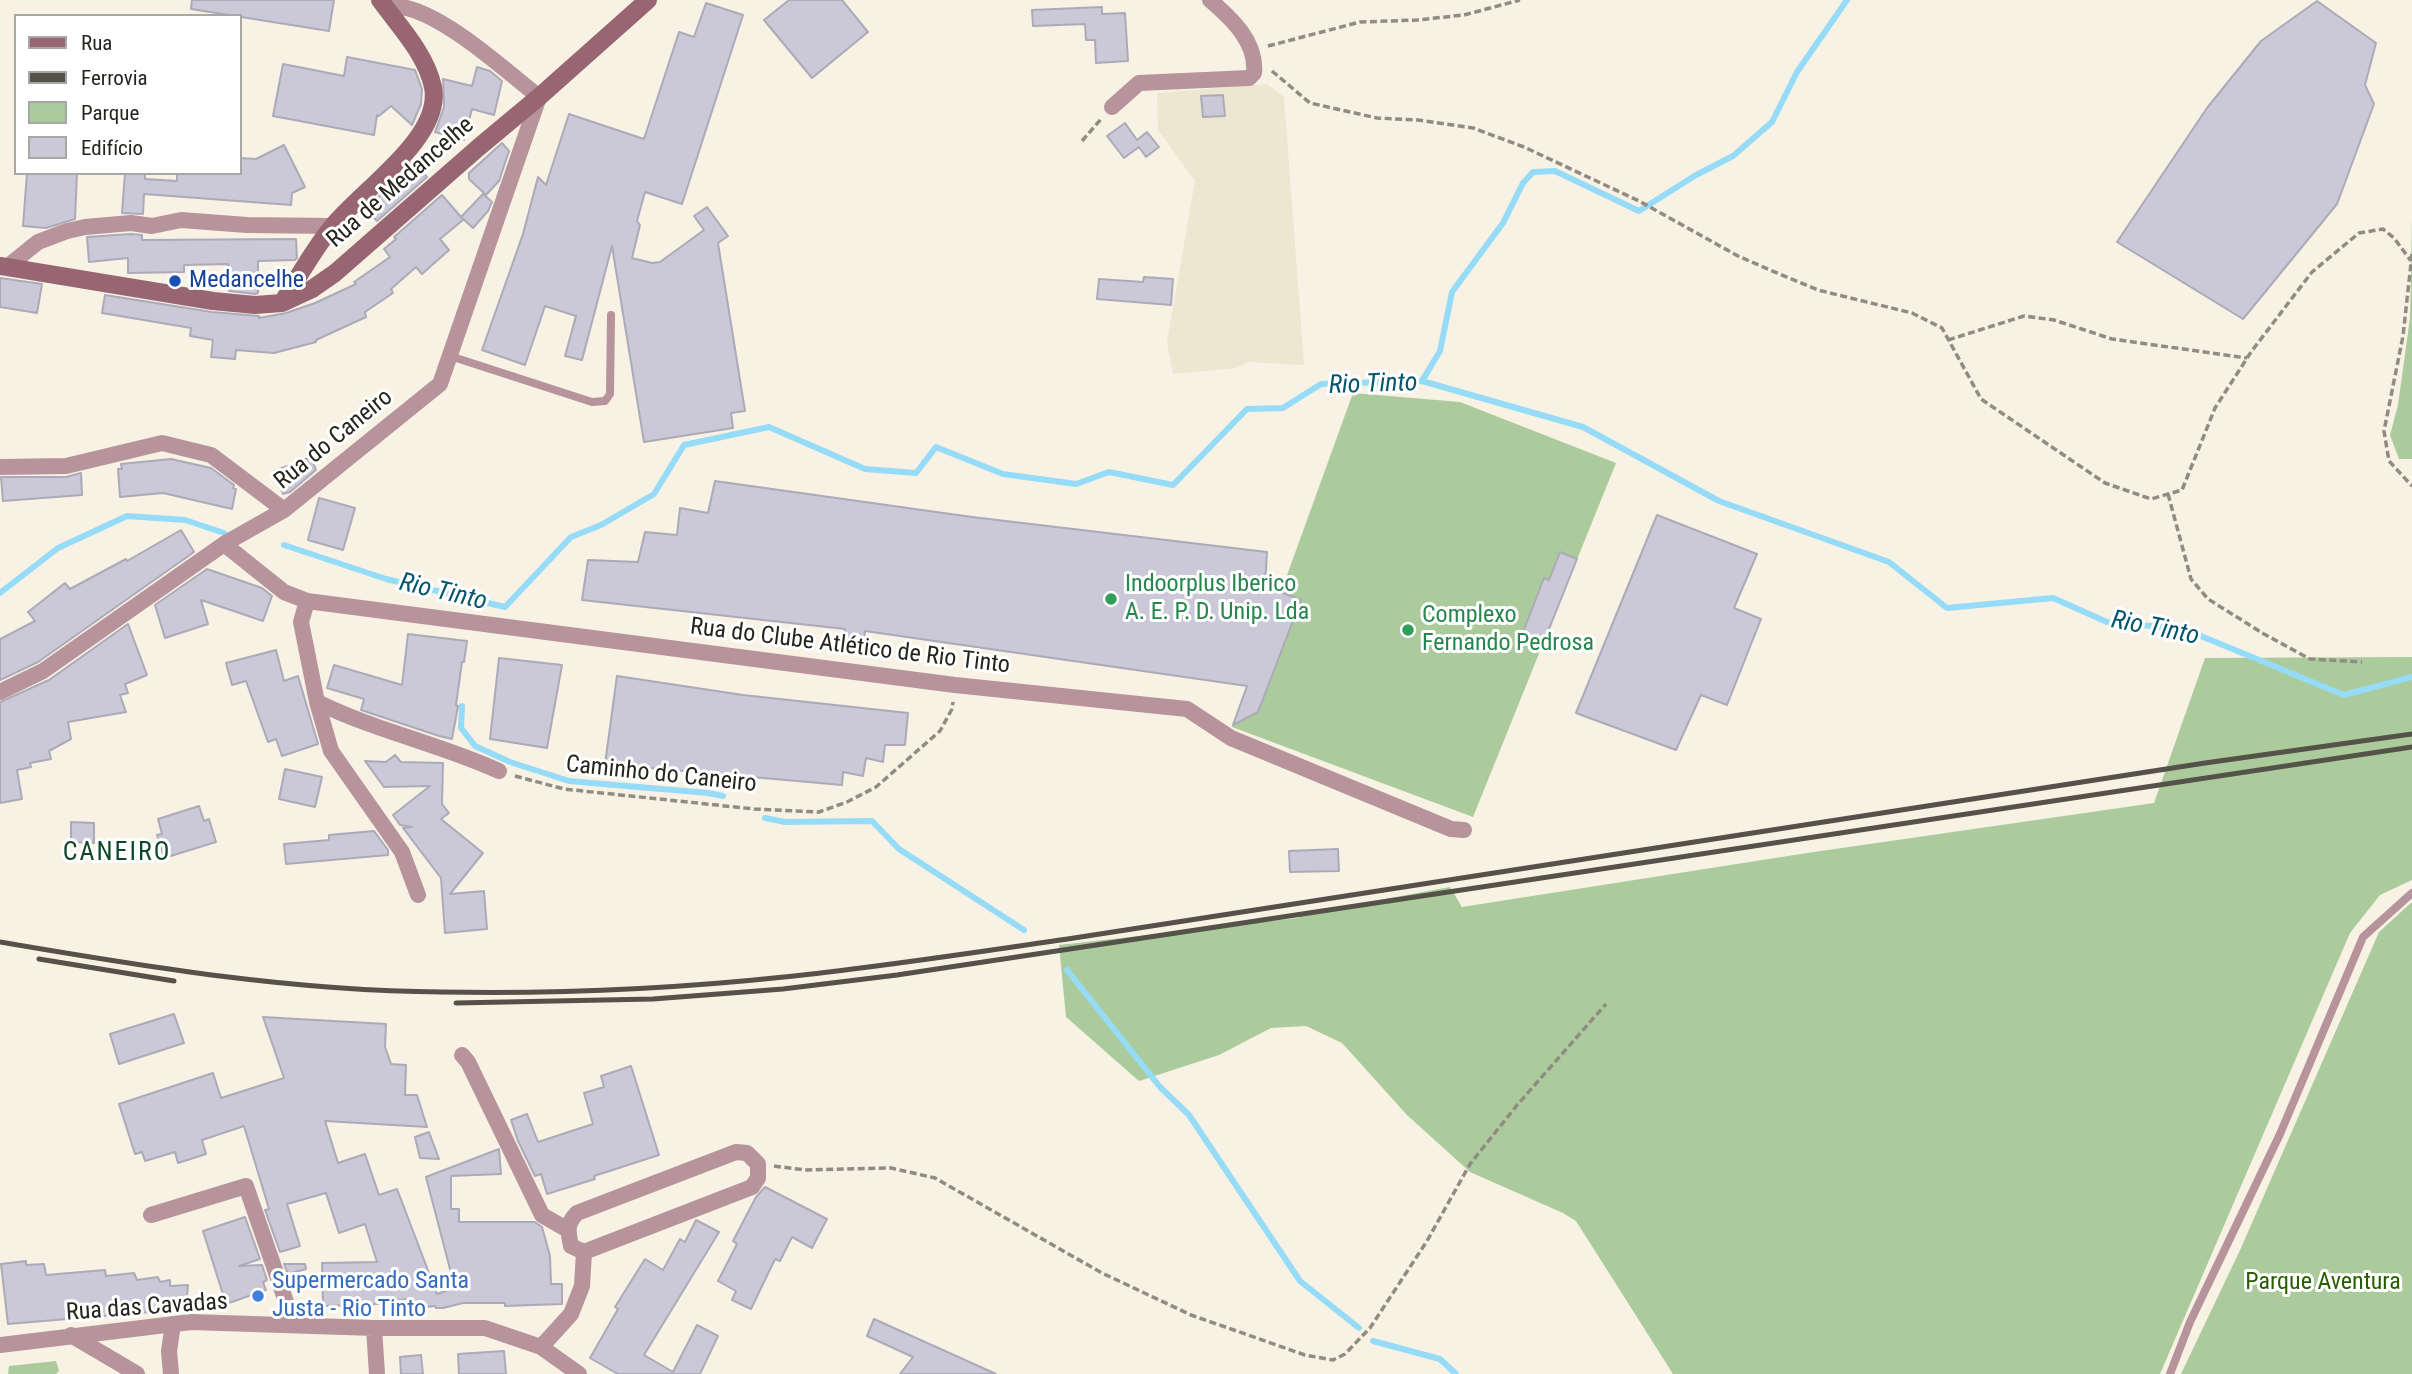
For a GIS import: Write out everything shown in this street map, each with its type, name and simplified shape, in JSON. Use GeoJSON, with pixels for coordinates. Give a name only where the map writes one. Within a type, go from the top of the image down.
{"type":"FeatureCollection","features":[{"type":"Feature","properties":{"kind":"street","name":"Rua de Medancelhe"},"geometry":{"type":"LineString","coordinates":[[3,266],[213,301],[255,305],[282,303],[329,278],[540,97],[648,0]]}},
{"type":"Feature","properties":{"kind":"street"},"geometry":{"type":"LineString","coordinates":[[1112,107],[1139,83],[1249,78],[1254,73],[1255,59],[1247,40],[1228,16],[1210,0]]}},
{"type":"Feature","properties":{"kind":"street"},"geometry":{"type":"LineString","coordinates":[[383,4],[401,6],[427,15],[477,48],[540,97]]}},
{"type":"Feature","properties":{"kind":"street"},"geometry":{"type":"LineString","coordinates":[[282,303],[332,226],[412,144],[425,125],[432,107],[433,88],[424,63],[383,4]]}},
{"type":"Feature","properties":{"kind":"street","name":"Rua do Caneiro"},"geometry":{"type":"LineString","coordinates":[[0,692],[43,671],[224,544],[284,510],[440,384],[540,97]]}},
{"type":"Feature","properties":{"kind":"street"},"geometry":{"type":"LineString","coordinates":[[3,266],[37,242],[85,227],[131,223],[152,226],[181,220],[247,225],[332,226]]}},
{"type":"Feature","properties":{"kind":"street"},"geometry":{"type":"LineString","coordinates":[[0,467],[66,466],[162,443],[211,455],[284,510]]}},
{"type":"Feature","properties":{"kind":"street","name":"Rua do Clube Atlético de Rio Tinto"},"geometry":{"type":"LineString","coordinates":[[224,544],[284,592],[307,601],[955,685],[1187,709],[1231,738],[1451,829],[1464,830]]}},
{"type":"Feature","properties":{"kind":"street"},"geometry":{"type":"LineString","coordinates":[[307,601],[301,622],[317,702],[331,751],[402,852],[418,895]]}},
{"type":"Feature","properties":{"kind":"street"},"geometry":{"type":"LineString","coordinates":[[317,702],[342,715],[464,755],[499,771]]}},
{"type":"Feature","properties":{"kind":"street"},"geometry":{"type":"LineString","coordinates":[[462,1055],[468,1062],[542,1215],[568,1230]]}},
{"type":"Feature","properties":{"kind":"street"},"geometry":{"type":"LineString","coordinates":[[736,1152],[747,1153],[758,1164],[758,1178],[752,1186],[584,1252],[571,1246],[568,1230],[570,1221],[577,1213],[736,1152]]}},
{"type":"Feature","properties":{"kind":"street"},"geometry":{"type":"LineString","coordinates":[[150,1215],[246,1186],[294,1325]]}},
{"type":"Feature","properties":{"kind":"street"},"geometry":{"type":"LineString","coordinates":[[541,1347],[571,1314],[582,1286],[584,1252]]}},
{"type":"Feature","properties":{"kind":"street","name":"Rua das Cavadas"},"geometry":{"type":"LineString","coordinates":[[0,1345],[191,1322],[374,1328],[485,1328],[541,1347],[579,1374]]}},
{"type":"Feature","properties":{"kind":"street"},"geometry":{"type":"LineString","coordinates":[[171,1374],[169,1351],[173,1324]]}},
{"type":"Feature","properties":{"kind":"street"},"geometry":{"type":"LineString","coordinates":[[374,1328],[377,1374]]}},
{"type":"Feature","properties":{"kind":"street"},"geometry":{"type":"LineString","coordinates":[[71,1335],[137,1374]]}},
{"type":"Feature","properties":{"kind":"lane"},"geometry":{"type":"LineString","coordinates":[[450,356],[592,402],[605,401],[610,394],[611,315]]}},
{"type":"Feature","properties":{"kind":"lane"},"geometry":{"type":"LineString","coordinates":[[2170,1374],[2190,1322],[2280,1133],[2363,937],[2412,893]]}},
{"type":"Feature","properties":{"kind":"path"},"geometry":{"type":"LineString","coordinates":[[1520,0],[1464,15],[1360,22],[1269,46],[1255,59],[1276,73],[1310,103],[1377,118],[1418,120],[1472,128],[1524,147],[1639,201],[1738,256],[1806,285],[1912,313],[1942,328],[1981,399],[2105,483],[2151,499],[2182,491],[2216,408],[2247,358],[2312,272],[2359,233],[2383,229],[2411,261]]}},
{"type":"Feature","properties":{"kind":"path"},"geometry":{"type":"LineString","coordinates":[[1082,141],[1112,107]]}},
{"type":"Feature","properties":{"kind":"path"},"geometry":{"type":"LineString","coordinates":[[2412,254],[2403,336],[2384,431],[2389,461],[2412,486]]}},
{"type":"Feature","properties":{"kind":"path"},"geometry":{"type":"LineString","coordinates":[[1948,340],[2024,316],[2054,320],[2112,339],[2247,358]]}},
{"type":"Feature","properties":{"kind":"path"},"geometry":{"type":"LineString","coordinates":[[2168,494],[2191,579],[2208,599],[2263,634],[2310,659],[2362,662]]}},
{"type":"Feature","properties":{"kind":"path","name":"Caminho do Caneiro"},"geometry":{"type":"LineString","coordinates":[[499,771],[564,789],[754,809],[820,811],[847,802],[876,787],[940,731],[952,709],[955,685]]}},
{"type":"Feature","properties":{"kind":"path"},"geometry":{"type":"LineString","coordinates":[[758,1164],[805,1170],[891,1168],[935,1178],[1102,1273],[1191,1315],[1306,1355],[1333,1360],[1345,1354],[1370,1328],[1427,1241],[1470,1164],[1518,1104],[1606,1004]]}},
{"type":"Feature","properties":{"kind":"shaded area"},"geometry":{"type":"Polygon","coordinates":[[[1267,84],[1284,97],[1304,365],[1248,362],[1236,368],[1173,374],[1167,342],[1195,181],[1158,130],[1157,93],[1267,84]]]}},
{"type":"Feature","properties":{"kind":"green space"},"geometry":{"type":"Polygon","coordinates":[[[2412,220],[2412,459],[2399,459],[2390,435],[2398,405],[2410,318],[2412,220]]]}},
{"type":"Feature","properties":{"kind":"green space","name":"Complexo Fernando Pedrosa"},"geometry":{"type":"Polygon","coordinates":[[[1353,393],[1460,402],[1616,463],[1473,817],[1232,727],[1353,393]]]}},
{"type":"Feature","properties":{"kind":"green space"},"geometry":{"type":"Polygon","coordinates":[[[2412,657],[2412,880],[2380,895],[2350,933],[2160,1374],[1673,1374],[1576,1221],[1470,1172],[1407,1115],[1342,1043],[1306,1026],[1271,1028],[1219,1055],[1139,1081],[1066,1017],[1059,945],[1298,918],[1302,914],[1450,887],[1462,907],[1807,853],[2154,803],[2205,658],[2412,657]]]}},
{"type":"Feature","properties":{"kind":"green space","name":"Parque Aventura"},"geometry":{"type":"Polygon","coordinates":[[[2412,902],[2412,1374],[2181,1374],[2241,1248],[2379,932],[2412,902]]]}},
{"type":"Feature","properties":{"kind":"green space"},"geometry":{"type":"Polygon","coordinates":[[[56,1361],[59,1371],[56,1374],[8,1374],[9,1366],[56,1361]]]}},
{"type":"Feature","properties":{"kind":"building"},"geometry":{"type":"Polygon","coordinates":[[[192,0],[334,0],[329,31],[242,17],[242,14],[191,9],[192,0]]]}},
{"type":"Feature","properties":{"kind":"building"},"geometry":{"type":"Polygon","coordinates":[[[789,0],[842,0],[868,32],[812,78],[764,20],[789,0]]]}},
{"type":"Feature","properties":{"kind":"building"},"geometry":{"type":"Polygon","coordinates":[[[2317,1],[2376,43],[2365,85],[2374,104],[2337,204],[2243,319],[2117,242],[2207,108],[2261,41],[2317,1]]]}},
{"type":"Feature","properties":{"kind":"building"},"geometry":{"type":"Polygon","coordinates":[[[706,3],[743,15],[682,204],[645,192],[637,221],[640,225],[632,258],[652,263],[660,262],[704,230],[694,216],[707,207],[728,236],[718,243],[745,411],[731,413],[733,428],[644,442],[612,246],[582,360],[565,356],[576,316],[545,306],[525,365],[482,350],[523,234],[538,177],[546,185],[569,114],[644,139],[679,32],[694,37],[706,3]]]}},
{"type":"Feature","properties":{"kind":"building"},"geometry":{"type":"Polygon","coordinates":[[[1102,7],[1102,14],[1125,13],[1128,61],[1096,63],[1095,40],[1086,40],[1085,24],[1033,26],[1032,10],[1102,7]]]}},
{"type":"Feature","properties":{"kind":"building"},"geometry":{"type":"Polygon","coordinates":[[[347,57],[415,70],[422,89],[421,104],[412,125],[391,106],[377,115],[374,135],[273,116],[283,64],[344,76],[347,57]]]}},
{"type":"Feature","properties":{"kind":"building"},"geometry":{"type":"Polygon","coordinates":[[[477,67],[490,71],[502,81],[494,115],[472,109],[464,140],[435,132],[444,107],[443,79],[472,86],[477,67]]]}},
{"type":"Feature","properties":{"kind":"building"},"geometry":{"type":"Polygon","coordinates":[[[1223,95],[1225,116],[1203,117],[1201,96],[1223,95]]]}},
{"type":"Feature","properties":{"kind":"building"},"geometry":{"type":"Polygon","coordinates":[[[1125,123],[1137,140],[1147,132],[1159,147],[1146,157],[1139,147],[1124,158],[1107,136],[1125,123]]]}},
{"type":"Feature","properties":{"kind":"building"},"geometry":{"type":"Polygon","coordinates":[[[502,143],[509,151],[499,181],[486,195],[469,179],[469,173],[502,143]]]}},
{"type":"Feature","properties":{"kind":"building"},"geometry":{"type":"Polygon","coordinates":[[[284,145],[305,187],[292,193],[291,205],[144,194],[143,214],[122,213],[125,175],[145,175],[145,179],[177,181],[177,175],[242,175],[242,158],[256,159],[284,145]]]}},
{"type":"Feature","properties":{"kind":"building"},"geometry":{"type":"Polygon","coordinates":[[[413,161],[427,177],[377,221],[366,210],[413,161]]]}},
{"type":"Feature","properties":{"kind":"building"},"geometry":{"type":"Polygon","coordinates":[[[27,175],[77,175],[75,219],[46,228],[23,226],[27,175]]]}},
{"type":"Feature","properties":{"kind":"building"},"geometry":{"type":"Polygon","coordinates":[[[483,194],[492,202],[473,228],[461,217],[483,194]]]}},
{"type":"Feature","properties":{"kind":"building"},"geometry":{"type":"Polygon","coordinates":[[[442,195],[463,220],[440,239],[449,250],[422,274],[416,267],[391,289],[393,293],[365,312],[366,317],[316,342],[274,353],[236,350],[235,359],[211,357],[213,340],[190,336],[191,328],[102,313],[105,295],[259,318],[286,313],[356,284],[354,282],[390,257],[384,249],[396,239],[394,237],[442,195]]]}},
{"type":"Feature","properties":{"kind":"building"},"geometry":{"type":"Polygon","coordinates":[[[142,235],[142,240],[296,239],[297,258],[258,261],[258,293],[255,294],[229,291],[228,264],[184,265],[184,272],[128,273],[128,258],[89,262],[87,237],[142,235]]]}},
{"type":"Feature","properties":{"kind":"building"},"geometry":{"type":"Polygon","coordinates":[[[1144,277],[1173,279],[1171,305],[1097,299],[1099,279],[1143,282],[1144,277]]]}},
{"type":"Feature","properties":{"kind":"building"},"geometry":{"type":"Polygon","coordinates":[[[0,278],[42,284],[37,313],[0,307],[0,278]]]}},
{"type":"Feature","properties":{"kind":"building"},"geometry":{"type":"Polygon","coordinates":[[[311,457],[316,470],[290,492],[283,494],[274,471],[311,457]]]}},
{"type":"Feature","properties":{"kind":"building"},"geometry":{"type":"Polygon","coordinates":[[[171,459],[211,468],[234,485],[233,488],[236,489],[232,509],[163,493],[120,497],[118,469],[122,469],[121,464],[171,459]]]}},
{"type":"Feature","properties":{"kind":"building"},"geometry":{"type":"Polygon","coordinates":[[[81,473],[82,495],[3,501],[1,477],[66,477],[81,473]]]}},
{"type":"Feature","properties":{"kind":"building"},"geometry":{"type":"Polygon","coordinates":[[[715,481],[972,517],[1267,552],[1265,586],[1301,600],[1258,712],[1233,725],[1247,686],[865,631],[864,643],[844,640],[845,629],[582,600],[588,560],[638,562],[645,532],[677,535],[680,508],[708,513],[715,481]]]}},
{"type":"Feature","properties":{"kind":"building"},"geometry":{"type":"Polygon","coordinates":[[[319,498],[355,508],[343,550],[308,540],[319,498]]]}},
{"type":"Feature","properties":{"kind":"building"},"geometry":{"type":"Polygon","coordinates":[[[1657,515],[1757,554],[1734,608],[1761,619],[1727,705],[1701,695],[1676,750],[1576,713],[1657,515]]]}},
{"type":"Feature","properties":{"kind":"building"},"geometry":{"type":"Polygon","coordinates":[[[181,530],[194,552],[38,662],[0,680],[0,639],[35,621],[28,612],[65,583],[70,589],[181,530]]]}},
{"type":"Feature","properties":{"kind":"building"},"geometry":{"type":"Polygon","coordinates":[[[1560,552],[1577,559],[1541,649],[1520,640],[1544,578],[1549,580],[1560,552]]]}},
{"type":"Feature","properties":{"kind":"building"},"geometry":{"type":"Polygon","coordinates":[[[207,569],[262,588],[272,596],[263,621],[201,600],[208,624],[165,638],[155,605],[207,569]]]}},
{"type":"Feature","properties":{"kind":"building"},"geometry":{"type":"Polygon","coordinates":[[[128,624],[147,675],[125,684],[128,693],[120,695],[126,712],[68,722],[71,739],[49,751],[51,759],[30,763],[31,767],[17,770],[22,799],[0,803],[0,702],[49,680],[128,624]]]}},
{"type":"Feature","properties":{"kind":"building"},"geometry":{"type":"Polygon","coordinates":[[[408,634],[467,641],[452,739],[361,710],[364,699],[327,688],[334,665],[402,685],[408,634]]]}},
{"type":"Feature","properties":{"kind":"building"},"geometry":{"type":"Polygon","coordinates":[[[276,650],[284,681],[298,676],[318,744],[282,756],[276,739],[268,742],[246,681],[232,685],[226,663],[276,650]]]}},
{"type":"Feature","properties":{"kind":"building"},"geometry":{"type":"Polygon","coordinates":[[[499,658],[562,665],[547,748],[490,739],[499,658]]]}},
{"type":"Feature","properties":{"kind":"building"},"geometry":{"type":"Polygon","coordinates":[[[617,676],[743,695],[908,713],[905,745],[885,745],[883,762],[866,758],[863,776],[843,772],[842,785],[605,764],[617,676]]]}},
{"type":"Feature","properties":{"kind":"building"},"geometry":{"type":"Polygon","coordinates":[[[395,755],[401,762],[443,763],[442,804],[449,813],[441,819],[483,853],[450,894],[484,891],[487,929],[445,933],[441,878],[403,828],[412,827],[400,825],[393,815],[430,786],[384,787],[365,761],[386,762],[395,755]]]}},
{"type":"Feature","properties":{"kind":"building"},"geometry":{"type":"Polygon","coordinates":[[[285,769],[322,777],[315,807],[279,799],[285,769]]]}},
{"type":"Feature","properties":{"kind":"building"},"geometry":{"type":"Polygon","coordinates":[[[199,806],[204,821],[209,819],[216,842],[164,858],[157,835],[162,834],[158,819],[199,806]]]}},
{"type":"Feature","properties":{"kind":"building"},"geometry":{"type":"Polygon","coordinates":[[[71,822],[94,823],[94,843],[71,842],[71,822]]]}},
{"type":"Feature","properties":{"kind":"building"},"geometry":{"type":"Polygon","coordinates":[[[374,831],[388,850],[388,855],[286,864],[284,844],[329,840],[329,835],[374,831]]]}},
{"type":"Feature","properties":{"kind":"building"},"geometry":{"type":"Polygon","coordinates":[[[1338,849],[1339,871],[1290,872],[1289,851],[1338,849]]]}},
{"type":"Feature","properties":{"kind":"building"},"geometry":{"type":"Polygon","coordinates":[[[174,1014],[184,1043],[119,1064],[110,1034],[174,1014]]]}},
{"type":"Feature","properties":{"kind":"building"},"geometry":{"type":"Polygon","coordinates":[[[263,1017],[386,1024],[385,1047],[391,1064],[406,1065],[405,1095],[417,1095],[427,1127],[325,1121],[338,1163],[365,1154],[379,1195],[397,1189],[437,1294],[455,1288],[426,1177],[499,1149],[501,1174],[451,1176],[451,1209],[459,1209],[459,1222],[535,1222],[542,1227],[550,1256],[551,1284],[562,1284],[562,1304],[505,1306],[505,1303],[463,1303],[443,1308],[435,1306],[408,1309],[407,1299],[369,1305],[323,1306],[322,1263],[377,1262],[365,1224],[339,1233],[326,1193],[287,1204],[300,1246],[280,1252],[265,1210],[269,1209],[244,1126],[202,1140],[206,1154],[178,1163],[175,1152],[145,1161],[142,1152],[135,1154],[119,1104],[213,1073],[221,1098],[284,1078],[263,1017]]]}},
{"type":"Feature","properties":{"kind":"building"},"geometry":{"type":"Polygon","coordinates":[[[631,1066],[659,1155],[547,1194],[541,1174],[535,1176],[511,1120],[527,1114],[538,1142],[593,1124],[584,1093],[604,1087],[601,1076],[631,1066]]]}},
{"type":"Feature","properties":{"kind":"building"},"geometry":{"type":"Polygon","coordinates":[[[429,1132],[439,1159],[420,1158],[415,1137],[429,1132]]]}},
{"type":"Feature","properties":{"kind":"building"},"geometry":{"type":"Polygon","coordinates":[[[765,1187],[827,1219],[812,1248],[792,1237],[780,1261],[775,1259],[751,1309],[732,1300],[736,1291],[718,1281],[737,1244],[733,1241],[756,1197],[765,1187]]]}},
{"type":"Feature","properties":{"kind":"building"},"geometry":{"type":"Polygon","coordinates":[[[245,1217],[260,1259],[239,1266],[262,1265],[267,1280],[263,1282],[266,1290],[226,1304],[203,1231],[245,1217]]]}},
{"type":"Feature","properties":{"kind":"building"},"geometry":{"type":"Polygon","coordinates":[[[696,1220],[719,1232],[644,1355],[673,1372],[697,1325],[718,1336],[700,1374],[618,1374],[590,1358],[618,1309],[615,1307],[645,1259],[663,1270],[680,1239],[685,1242],[696,1220]]]}},
{"type":"Feature","properties":{"kind":"building"},"geometry":{"type":"Polygon","coordinates":[[[26,1261],[26,1265],[44,1264],[46,1275],[105,1270],[106,1276],[134,1273],[137,1280],[158,1277],[160,1282],[170,1280],[170,1286],[188,1285],[186,1309],[8,1324],[1,1264],[26,1261]]]}},
{"type":"Feature","properties":{"kind":"building"},"geometry":{"type":"Polygon","coordinates":[[[284,1264],[305,1264],[306,1269],[288,1274],[284,1264]]]}},
{"type":"Feature","properties":{"kind":"building"},"geometry":{"type":"Polygon","coordinates":[[[874,1319],[996,1374],[900,1374],[913,1357],[867,1336],[874,1319]]]}},
{"type":"Feature","properties":{"kind":"building"},"geometry":{"type":"Polygon","coordinates":[[[504,1351],[506,1374],[459,1374],[458,1354],[504,1351]]]}},
{"type":"Feature","properties":{"kind":"building"},"geometry":{"type":"Polygon","coordinates":[[[421,1355],[423,1374],[401,1374],[400,1357],[421,1355]]]}},
{"type":"Feature","properties":{"kind":"waterway"},"geometry":{"type":"LineString","coordinates":[[1422,381],[1440,351],[1452,292],[1503,223],[1523,183],[1533,172],[1555,171],[1639,211],[1696,175],[1733,156],[1772,122],[1797,72],[1847,0]]}},
{"type":"Feature","properties":{"kind":"waterway","name":"Rio Tinto"},"geometry":{"type":"LineString","coordinates":[[284,545],[386,579],[505,607],[571,537],[601,525],[654,494],[684,445],[769,427],[865,469],[916,473],[936,447],[1003,474],[1076,484],[1109,472],[1173,485],[1247,409],[1283,408],[1321,384],[1422,381],[1583,427],[1719,501],[1889,562],[1947,608],[2053,598],[2107,622],[2184,629],[2344,695],[2412,677]]}},
{"type":"Feature","properties":{"kind":"waterway","name":"Rio Tinto"},"geometry":{"type":"LineString","coordinates":[[0,593],[58,548],[127,516],[185,520],[224,533]]}},
{"type":"Feature","properties":{"kind":"waterway"},"geometry":{"type":"LineString","coordinates":[[462,706],[461,728],[475,746],[510,762],[569,781],[723,796]]}},
{"type":"Feature","properties":{"kind":"waterway"},"geometry":{"type":"LineString","coordinates":[[765,818],[785,822],[872,821],[899,849],[1024,930]]}},
{"type":"Feature","properties":{"kind":"waterway"},"geometry":{"type":"LineString","coordinates":[[1067,970],[1160,1087],[1189,1115],[1300,1281],[1359,1328]]}},
{"type":"Feature","properties":{"kind":"waterway"},"geometry":{"type":"LineString","coordinates":[[1373,1341],[1440,1359],[1456,1374]]}},
{"type":"Feature","properties":{"kind":"railway"},"geometry":{"type":"LineString","coordinates":[[0,942],[220,976],[386,991],[570,991],[741,981],[893,964],[1074,938],[2205,763],[2412,734]]}},
{"type":"Feature","properties":{"kind":"railway"},"geometry":{"type":"LineString","coordinates":[[456,1003],[653,999],[783,989],[897,975],[2412,747]]}},
{"type":"Feature","properties":{"kind":"railway"},"geometry":{"type":"LineString","coordinates":[[39,959],[174,981]]}},
{"type":"Feature","properties":{"kind":"place","name":"Medancelhe"},"geometry":{"type":"Point","coordinates":[175,281]}},
{"type":"Feature","properties":{"kind":"place","name":"Indoorplus Iberico A. E. P. D. Unip. Lda"},"geometry":{"type":"Point","coordinates":[1111,599]}},
{"type":"Feature","properties":{"kind":"place","name":"Complexo Fernando Pedrosa"},"geometry":{"type":"Point","coordinates":[1408,630]}},
{"type":"Feature","properties":{"kind":"place","name":"Supermercado Santa Justa - Rio Tinto"},"geometry":{"type":"Point","coordinates":[258,1296]}},
{"type":"Feature","properties":{"kind":"district","name":"CANEIRO"},"geometry":{"type":"Point","coordinates":[117,853]}}]}
